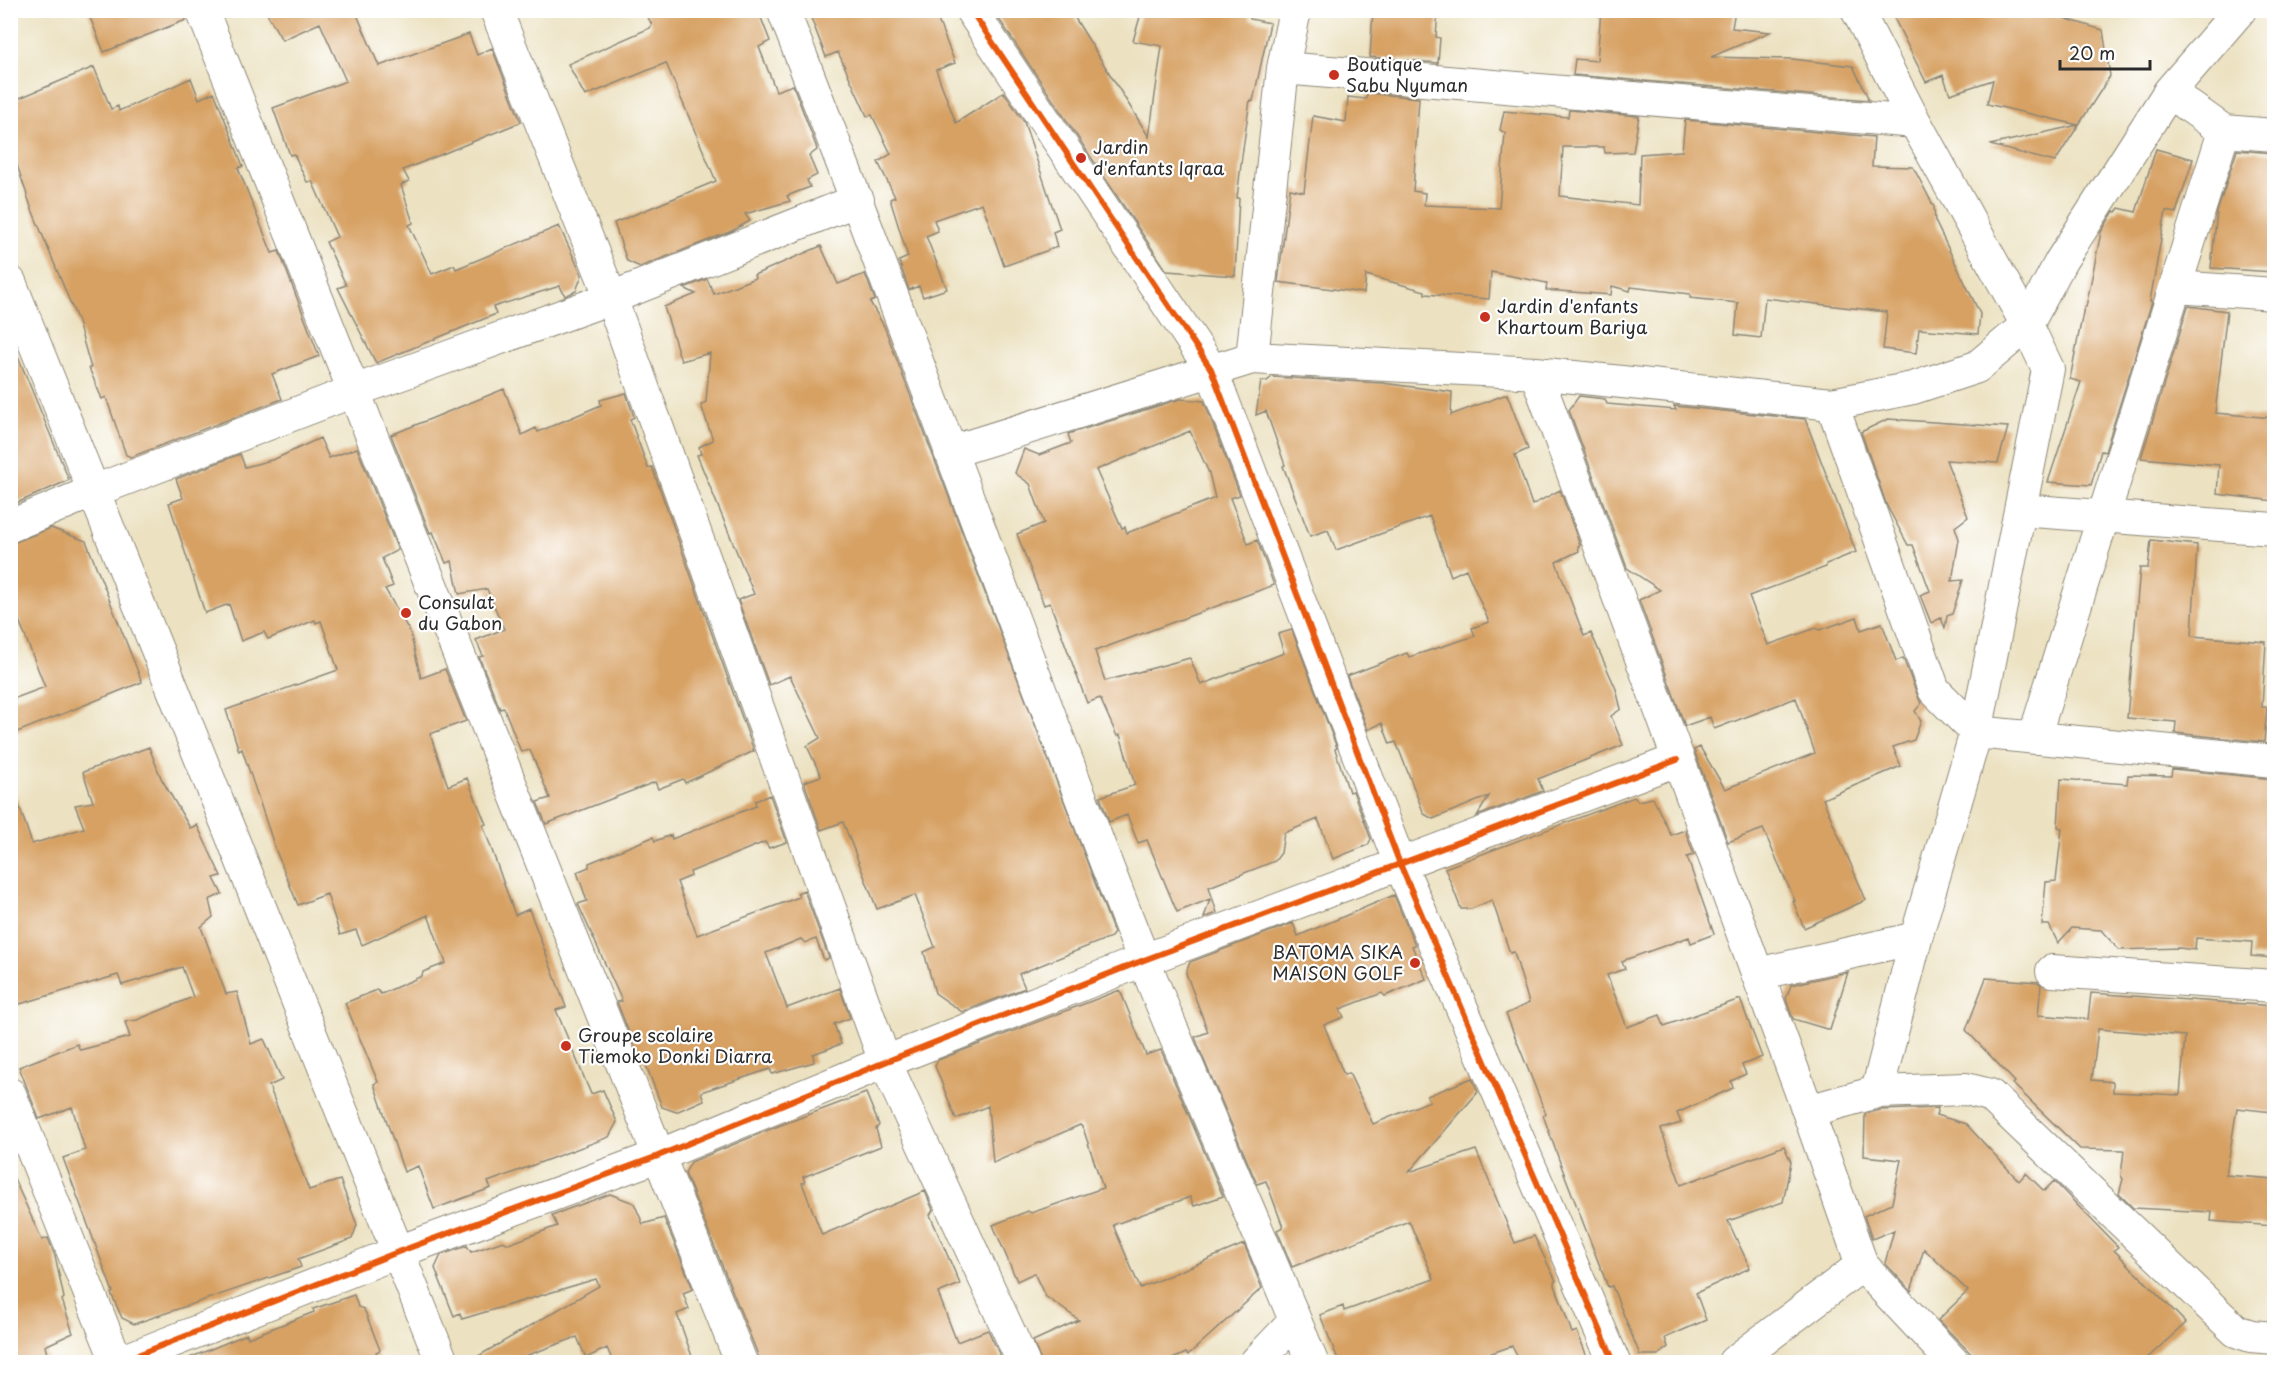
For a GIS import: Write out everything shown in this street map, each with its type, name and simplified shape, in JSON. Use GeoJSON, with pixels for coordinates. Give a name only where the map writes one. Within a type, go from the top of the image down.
{"type":"FeatureCollection","features":[{"type":"Feature","properties":{"kind":"street"},"geometry":{"type":"LineString","coordinates":[[202,10],[741,1362]]}},
{"type":"Feature","properties":{"kind":"street"},"geometry":{"type":"LineString","coordinates":[[496,10],[611,298],[885,1062],[1023,1362]]}},
{"type":"Feature","properties":{"kind":"street"},"geometry":{"type":"LineString","coordinates":[[783,10],[858,200],[950,452],[1144,960],[1312,1362]]}},
{"type":"Feature","properties":{"kind":"street"},"geometry":{"type":"LineString","coordinates":[[970,10],[1211,369],[1400,864],[1614,1362]]}},
{"type":"Feature","properties":{"kind":"street"},"geometry":{"type":"LineString","coordinates":[[1252,358],[1283,68],[1295,10]]}},
{"type":"Feature","properties":{"kind":"street"},"geometry":{"type":"LineString","coordinates":[[1857,10],[1915,122],[2027,325],[2048,369],[1976,732],[1916,938],[1876,1092]]}},
{"type":"Feature","properties":{"kind":"street"},"geometry":{"type":"LineString","coordinates":[[950,452],[1252,358],[1536,373],[1832,404],[1913,388],[1977,367],[2027,325],[2061,261],[2169,92],[2240,10]]}},
{"type":"Feature","properties":{"kind":"street"},"geometry":{"type":"LineString","coordinates":[[1283,68],[1915,122]]}},
{"type":"Feature","properties":{"kind":"street"},"geometry":{"type":"LineString","coordinates":[[2169,92],[2224,131],[2274,135]]}},
{"type":"Feature","properties":{"kind":"street"},"geometry":{"type":"LineString","coordinates":[[2034,738],[2224,131]]}},
{"type":"Feature","properties":{"kind":"street"},"geometry":{"type":"LineString","coordinates":[[10,525],[354,391],[611,298],[858,200]]}},
{"type":"Feature","properties":{"kind":"street"},"geometry":{"type":"LineString","coordinates":[[10,282],[442,1362]]}},
{"type":"Feature","properties":{"kind":"street"},"geometry":{"type":"LineString","coordinates":[[2176,286],[2274,294]]}},
{"type":"Feature","properties":{"kind":"street"},"geometry":{"type":"LineString","coordinates":[[1536,373],[1808,1111],[1862,1265],[1953,1362]]}},
{"type":"Feature","properties":{"kind":"street"},"geometry":{"type":"LineString","coordinates":[[1832,404],[1934,690],[1976,732],[2274,761]]}},
{"type":"Feature","properties":{"kind":"street"},"geometry":{"type":"LineString","coordinates":[[2020,510],[2274,529]]}},
{"type":"Feature","properties":{"kind":"street"},"geometry":{"type":"LineString","coordinates":[[10,1094],[119,1362],[398,1252],[658,1156],[885,1062],[1144,960],[1677,760]]}},
{"type":"Feature","properties":{"kind":"street"},"geometry":{"type":"LineString","coordinates":[[1757,974],[1916,938]]}},
{"type":"Feature","properties":{"kind":"street"},"geometry":{"type":"LineString","coordinates":[[2052,971],[2274,986]]}},
{"type":"Feature","properties":{"kind":"street"},"geometry":{"type":"LineString","coordinates":[[1808,1111],[1876,1092],[1966,1089],[1990,1095],[2236,1331],[2251,1336],[2274,1338]]}},
{"type":"Feature","properties":{"kind":"street"},"geometry":{"type":"LineString","coordinates":[[1734,1362],[1862,1265]]}},
{"type":"Feature","properties":{"kind":"street"},"geometry":{"type":"LineString","coordinates":[[1256,1362],[1295,1321]]}},
{"type":"Feature","properties":{"kind":"building"},"geometry":{"type":"Polygon","coordinates":[[[87,10],[184,10],[186,20],[104,52],[87,10]]]}},
{"type":"Feature","properties":{"kind":"building"},"geometry":{"type":"Polygon","coordinates":[[[265,10],[355,10],[379,66],[469,34],[477,55],[492,48],[521,122],[403,170],[409,181],[401,185],[413,223],[409,225],[432,274],[454,265],[456,269],[559,226],[582,275],[576,291],[565,296],[560,286],[493,307],[496,314],[376,363],[338,288],[346,285],[326,242],[337,237],[312,181],[307,182],[294,154],[290,155],[273,108],[346,81],[320,23],[282,40],[265,10]]]}},
{"type":"Feature","properties":{"kind":"building"},"geometry":{"type":"Polygon","coordinates":[[[644,10],[758,10],[770,41],[759,47],[776,91],[793,85],[816,146],[817,150],[809,156],[817,175],[807,180],[810,187],[787,196],[790,201],[745,214],[750,221],[732,231],[640,267],[627,261],[614,223],[716,181],[666,63],[585,96],[568,64],[650,28],[652,25],[644,10]]]}},
{"type":"Feature","properties":{"kind":"building"},"geometry":{"type":"Polygon","coordinates":[[[808,10],[934,10],[955,63],[936,70],[956,123],[1004,92],[1024,122],[1060,229],[1053,232],[1057,247],[1004,266],[982,203],[934,220],[938,231],[926,236],[947,289],[923,297],[919,286],[909,290],[899,261],[908,257],[890,199],[895,197],[878,162],[891,154],[872,115],[867,116],[838,52],[826,57],[808,10]]]}},
{"type":"Feature","properties":{"kind":"building"},"geometry":{"type":"Polygon","coordinates":[[[993,10],[1070,10],[1149,137],[1162,46],[1133,41],[1142,10],[1214,10],[1250,16],[1250,19],[1270,23],[1253,101],[1250,100],[1242,156],[1237,198],[1239,198],[1235,276],[1167,271],[993,10]]]}},
{"type":"Feature","properties":{"kind":"building"},"geometry":{"type":"Polygon","coordinates":[[[1373,10],[1438,10],[1436,37],[1440,38],[1438,63],[1370,57],[1373,10]]]}},
{"type":"Feature","properties":{"kind":"building"},"geometry":{"type":"Polygon","coordinates":[[[1601,10],[1735,10],[1732,28],[1770,32],[1711,57],[1792,59],[1853,66],[1869,100],[1573,75],[1575,59],[1597,61],[1601,10]]]}},
{"type":"Feature","properties":{"kind":"building"},"geometry":{"type":"Polygon","coordinates":[[[1890,10],[2037,10],[2103,30],[2110,76],[2055,162],[1990,145],[2078,125],[1987,104],[1993,80],[1950,94],[1943,75],[1926,82],[1890,10]]]}},
{"type":"Feature","properties":{"kind":"building"},"geometry":{"type":"Polygon","coordinates":[[[94,67],[111,109],[118,106],[119,111],[191,78],[199,99],[214,92],[243,166],[238,168],[272,253],[279,251],[319,356],[272,374],[282,399],[131,457],[126,455],[106,397],[102,399],[89,368],[91,368],[77,319],[31,207],[15,159],[10,161],[10,102],[94,67]]]}},
{"type":"Feature","properties":{"kind":"building"},"geometry":{"type":"Polygon","coordinates":[[[1367,93],[1419,98],[1413,191],[1425,193],[1424,205],[1499,208],[1505,133],[1500,130],[1504,111],[1568,117],[1569,110],[1639,116],[1633,152],[1605,153],[1604,147],[1563,147],[1560,196],[1638,205],[1640,154],[1682,151],[1685,120],[1874,137],[1872,166],[1913,167],[1934,207],[1935,221],[1980,314],[1978,334],[1919,329],[1916,353],[1883,349],[1887,312],[1765,298],[1761,338],[1735,335],[1738,303],[1690,298],[1690,294],[1631,287],[1630,291],[1612,286],[1611,295],[1546,290],[1547,283],[1491,272],[1489,299],[1425,294],[1425,291],[1366,275],[1364,293],[1278,282],[1290,189],[1304,192],[1313,116],[1346,122],[1348,97],[1366,99],[1367,93]]]}},
{"type":"Feature","properties":{"kind":"building"},"geometry":{"type":"Polygon","coordinates":[[[2156,149],[2193,159],[2176,213],[2166,211],[2150,301],[2152,302],[2105,452],[2101,451],[2091,485],[2048,482],[2081,382],[2070,379],[2101,232],[2114,211],[2116,212],[2119,208],[2136,212],[2156,149]]]}},
{"type":"Feature","properties":{"kind":"building"},"geometry":{"type":"Polygon","coordinates":[[[2237,150],[2274,153],[2274,272],[2211,268],[2217,212],[2237,150]]]}},
{"type":"Feature","properties":{"kind":"building"},"geometry":{"type":"Polygon","coordinates":[[[821,246],[838,284],[865,274],[875,300],[870,302],[884,326],[1114,933],[1111,937],[1019,974],[1025,988],[962,1012],[935,993],[924,952],[935,947],[915,895],[877,909],[843,822],[821,830],[804,782],[821,776],[807,746],[820,738],[790,676],[769,685],[738,600],[754,594],[697,455],[701,454],[699,447],[713,440],[701,405],[706,402],[710,353],[681,361],[664,307],[696,294],[684,288],[707,279],[714,294],[755,278],[754,275],[821,246]]]}},
{"type":"Feature","properties":{"kind":"building"},"geometry":{"type":"Polygon","coordinates":[[[2188,306],[2227,311],[2215,413],[2274,418],[2274,501],[2217,494],[2219,465],[2141,458],[2188,306]]]}},
{"type":"Feature","properties":{"kind":"building"},"geometry":{"type":"Polygon","coordinates":[[[10,337],[69,480],[10,506],[10,337]]]}},
{"type":"Feature","properties":{"kind":"building"},"geometry":{"type":"Polygon","coordinates":[[[1272,377],[1382,383],[1452,392],[1451,415],[1507,394],[1528,449],[1515,455],[1532,505],[1560,490],[1580,545],[1578,546],[1579,551],[1556,562],[1584,636],[1591,633],[1616,689],[1621,709],[1611,716],[1623,745],[1538,779],[1543,791],[1477,816],[1489,796],[1433,819],[1424,814],[1396,742],[1390,744],[1382,723],[1368,730],[1347,676],[1407,653],[1409,657],[1475,636],[1472,628],[1489,622],[1466,569],[1451,576],[1430,516],[1336,550],[1328,530],[1310,536],[1283,466],[1285,465],[1266,411],[1256,415],[1261,381],[1267,381],[1272,377]]]}},
{"type":"Feature","properties":{"kind":"building"},"geometry":{"type":"Polygon","coordinates":[[[504,389],[522,435],[536,428],[538,432],[601,405],[600,400],[626,393],[634,417],[630,419],[648,468],[652,467],[754,751],[685,783],[683,779],[658,789],[655,782],[546,824],[537,802],[550,798],[530,750],[521,752],[504,708],[500,709],[479,657],[483,656],[476,640],[504,629],[487,589],[459,594],[452,561],[446,563],[433,532],[430,533],[391,435],[504,389]]]}},
{"type":"Feature","properties":{"kind":"building"},"geometry":{"type":"Polygon","coordinates":[[[1579,396],[1605,399],[1607,404],[1676,410],[1674,406],[1805,419],[1856,552],[1826,564],[1826,567],[1749,596],[1768,645],[1816,628],[1820,630],[1857,617],[1861,630],[1882,623],[1896,661],[1903,658],[1921,704],[1915,711],[1921,721],[1914,740],[1893,747],[1901,766],[1823,799],[1866,900],[1804,928],[1793,901],[1795,901],[1763,829],[1728,842],[1694,750],[1700,747],[1725,789],[1815,753],[1796,698],[1714,729],[1710,717],[1685,726],[1639,600],[1660,590],[1627,568],[1569,410],[1579,396]]]}},
{"type":"Feature","properties":{"kind":"building"},"geometry":{"type":"Polygon","coordinates":[[[1180,399],[1204,401],[1240,495],[1230,498],[1248,544],[1257,540],[1274,585],[1095,651],[1105,681],[1190,658],[1201,685],[1284,653],[1278,634],[1292,630],[1337,748],[1335,749],[1349,792],[1353,791],[1371,839],[1368,845],[1333,859],[1318,819],[1284,833],[1281,853],[1275,861],[1209,887],[1217,913],[1204,918],[1210,899],[1177,912],[1147,840],[1138,843],[1127,815],[1109,822],[1100,797],[1135,785],[1120,735],[1117,736],[1100,698],[1087,703],[1050,603],[1044,605],[1017,534],[1044,523],[1030,484],[1015,473],[1024,449],[1039,455],[1071,443],[1068,434],[1180,399]],[[1190,431],[1096,470],[1122,528],[1125,527],[1127,533],[1215,498],[1209,473],[1190,431]]]}},
{"type":"Feature","properties":{"kind":"building"},"geometry":{"type":"Polygon","coordinates":[[[1888,419],[2008,427],[1998,463],[1946,460],[1968,517],[1955,527],[1959,539],[1952,581],[1963,580],[1952,614],[1947,616],[1945,628],[1941,618],[1931,623],[1920,595],[1930,591],[1913,545],[1908,545],[1887,506],[1861,432],[1888,419]]]}},
{"type":"Feature","properties":{"kind":"building"},"geometry":{"type":"Polygon","coordinates":[[[320,438],[329,458],[357,448],[398,550],[382,558],[393,586],[385,589],[410,632],[421,678],[445,669],[466,721],[430,734],[448,786],[467,778],[486,824],[483,825],[515,915],[529,909],[566,1007],[556,1010],[591,1094],[603,1090],[617,1122],[609,1137],[488,1182],[491,1188],[434,1209],[418,1166],[404,1172],[374,1084],[378,1082],[345,1003],[377,990],[381,994],[446,963],[428,915],[362,945],[356,930],[340,935],[327,894],[298,905],[276,851],[242,749],[239,751],[226,710],[338,670],[321,621],[316,623],[315,620],[268,639],[264,632],[241,641],[229,604],[205,613],[169,503],[183,498],[176,479],[240,454],[245,467],[275,459],[320,438]]]}},
{"type":"Feature","properties":{"kind":"building"},"geometry":{"type":"Polygon","coordinates":[[[51,528],[86,541],[142,682],[10,735],[10,700],[45,687],[18,618],[10,621],[10,544],[51,528]]]}},
{"type":"Feature","properties":{"kind":"building"},"geometry":{"type":"Polygon","coordinates":[[[2151,540],[2197,545],[2192,636],[2266,642],[2262,707],[2267,707],[2264,742],[2175,733],[2176,722],[2127,718],[2140,568],[2148,568],[2151,540]]]}},
{"type":"Feature","properties":{"kind":"building"},"geometry":{"type":"Polygon","coordinates":[[[149,747],[161,778],[190,828],[197,825],[221,876],[214,878],[222,894],[209,900],[213,917],[201,927],[226,994],[237,992],[251,1044],[264,1039],[282,1080],[269,1086],[309,1190],[340,1180],[357,1225],[352,1239],[298,1259],[301,1267],[134,1324],[122,1318],[111,1293],[113,1292],[63,1158],[85,1150],[72,1107],[39,1119],[19,1067],[77,1044],[80,1050],[130,1037],[125,1022],[137,1020],[193,997],[182,967],[122,985],[118,975],[10,1007],[10,794],[15,793],[32,844],[84,828],[75,805],[93,802],[83,772],[149,747]]]}},
{"type":"Feature","properties":{"kind":"building"},"geometry":{"type":"Polygon","coordinates":[[[2172,769],[2274,779],[2274,958],[2251,956],[2252,942],[2196,938],[2195,950],[2179,948],[2119,950],[2101,930],[2072,928],[2058,943],[2049,925],[2042,925],[2046,882],[2056,881],[2062,828],[2058,827],[2061,779],[2127,784],[2128,775],[2171,776],[2172,769]]]}},
{"type":"Feature","properties":{"kind":"building"},"geometry":{"type":"Polygon","coordinates":[[[770,795],[787,842],[769,848],[765,842],[690,872],[691,876],[677,882],[697,935],[799,897],[797,893],[804,890],[829,958],[824,960],[816,939],[805,943],[801,939],[766,953],[787,1008],[840,988],[850,1018],[834,1024],[841,1044],[813,1054],[814,1062],[772,1074],[770,1069],[701,1092],[704,1100],[676,1112],[662,1107],[644,1060],[640,1061],[617,1002],[622,1001],[578,904],[587,901],[577,872],[589,867],[589,863],[653,837],[655,841],[671,835],[672,839],[756,806],[755,801],[770,795]]]}},
{"type":"Feature","properties":{"kind":"building"},"geometry":{"type":"Polygon","coordinates":[[[1634,797],[1638,801],[1653,798],[1671,835],[1685,830],[1694,855],[1687,857],[1714,934],[1691,943],[1689,937],[1622,961],[1625,969],[1607,975],[1627,1027],[1660,1015],[1664,1026],[1740,999],[1762,1057],[1742,1065],[1746,1074],[1731,1081],[1733,1088],[1677,1113],[1681,1123],[1661,1129],[1681,1185],[1784,1146],[1791,1162],[1783,1202],[1728,1221],[1750,1268],[1696,1293],[1706,1320],[1665,1338],[1668,1347],[1658,1355],[1640,1355],[1612,1286],[1608,1287],[1562,1168],[1543,1115],[1546,1114],[1506,1014],[1529,1003],[1514,952],[1510,953],[1492,900],[1471,909],[1461,909],[1445,868],[1634,797]]]}},
{"type":"Feature","properties":{"kind":"building"},"geometry":{"type":"Polygon","coordinates":[[[1394,895],[1415,945],[1412,946],[1426,979],[1385,996],[1382,993],[1340,1009],[1344,1017],[1324,1025],[1344,1075],[1349,1073],[1373,1124],[1430,1101],[1427,1096],[1472,1078],[1478,1092],[1409,1172],[1476,1150],[1515,1243],[1534,1236],[1556,1281],[1554,1282],[1572,1333],[1577,1331],[1589,1362],[1520,1362],[1512,1346],[1466,1362],[1339,1362],[1320,1315],[1343,1306],[1344,1311],[1434,1279],[1409,1221],[1292,1267],[1277,1230],[1283,1227],[1266,1181],[1257,1184],[1201,1053],[1195,1037],[1208,1032],[1186,973],[1190,962],[1293,923],[1298,936],[1394,895]]]}},
{"type":"Feature","properties":{"kind":"building"},"geometry":{"type":"Polygon","coordinates":[[[1848,972],[1830,1030],[1793,1019],[1786,999],[1791,985],[1848,972]]]}},
{"type":"Feature","properties":{"kind":"building"},"geometry":{"type":"Polygon","coordinates":[[[1986,978],[2038,982],[2041,985],[2038,1015],[2088,1019],[2091,993],[2274,1006],[2272,1112],[2237,1108],[2226,1175],[2274,1179],[2274,1226],[2211,1221],[2212,1212],[2133,1208],[2119,1194],[2123,1179],[2121,1176],[2124,1150],[2080,1149],[2013,1084],[2015,1082],[1966,1030],[1986,978]],[[2098,1029],[2092,1080],[2113,1082],[2113,1092],[2180,1095],[2185,1036],[2098,1029]]]}},
{"type":"Feature","properties":{"kind":"building"},"geometry":{"type":"Polygon","coordinates":[[[1120,990],[1146,1055],[1161,1050],[1223,1196],[1194,1206],[1190,1197],[1113,1225],[1140,1288],[1244,1244],[1262,1288],[1188,1355],[1186,1353],[1166,1362],[1041,1362],[1033,1341],[1079,1320],[1045,1296],[1034,1273],[1017,1281],[993,1225],[1028,1211],[1031,1213],[1103,1188],[1083,1128],[1080,1125],[993,1163],[988,1106],[956,1119],[935,1066],[938,1060],[1120,990]]]}},
{"type":"Feature","properties":{"kind":"building"},"geometry":{"type":"Polygon","coordinates":[[[866,1093],[879,1125],[876,1129],[881,1146],[803,1177],[805,1182],[802,1183],[822,1235],[925,1191],[933,1210],[930,1215],[960,1284],[938,1293],[957,1342],[988,1330],[1003,1362],[759,1362],[685,1173],[691,1162],[866,1093]]]}},
{"type":"Feature","properties":{"kind":"building"},"geometry":{"type":"Polygon","coordinates":[[[1938,1108],[1936,1115],[1966,1124],[2019,1181],[2026,1173],[2044,1191],[2054,1181],[2118,1247],[2114,1250],[2186,1323],[2143,1362],[1979,1362],[1938,1320],[1968,1291],[1924,1249],[1911,1291],[1885,1263],[1894,1230],[1872,1239],[1864,1216],[1892,1203],[1901,1160],[1864,1156],[1865,1114],[1880,1110],[1938,1108]]]}},
{"type":"Feature","properties":{"kind":"building"},"geometry":{"type":"Polygon","coordinates":[[[10,1170],[42,1240],[48,1238],[55,1256],[64,1298],[62,1300],[73,1333],[45,1346],[49,1362],[10,1362],[10,1170]]]}},
{"type":"Feature","properties":{"kind":"building"},"geometry":{"type":"Polygon","coordinates":[[[610,1194],[634,1203],[643,1224],[664,1218],[693,1289],[683,1293],[689,1309],[677,1314],[694,1362],[613,1362],[607,1348],[586,1358],[577,1337],[509,1362],[468,1362],[599,1286],[596,1279],[462,1319],[460,1313],[454,1316],[435,1268],[441,1255],[467,1246],[471,1252],[503,1241],[509,1244],[557,1226],[552,1215],[610,1194]]]}},
{"type":"Feature","properties":{"kind":"building"},"geometry":{"type":"Polygon","coordinates":[[[354,1295],[358,1307],[364,1309],[380,1350],[376,1352],[380,1362],[180,1362],[247,1334],[248,1338],[314,1312],[313,1309],[354,1295]]]}},
{"type":"Feature","properties":{"kind":"cycle path"},"geometry":{"type":"LineString","coordinates":[[971,10],[1211,369],[1400,864],[1614,1362]]}},
{"type":"Feature","properties":{"kind":"cycle path"},"geometry":{"type":"LineString","coordinates":[[120,1362],[398,1252],[658,1156],[885,1062],[1144,960],[1677,760]]}},
{"type":"Feature","properties":{"kind":"place","name":"Boutique Sabu Nyuman"},"geometry":{"type":"Point","coordinates":[1334,75]}},
{"type":"Feature","properties":{"kind":"place","name":"Jardin d'enfants Iqraa"},"geometry":{"type":"Point","coordinates":[1081,158]}},
{"type":"Feature","properties":{"kind":"place","name":"Jardin d'enfants Khartoum Bariya"},"geometry":{"type":"Point","coordinates":[1485,317]}},
{"type":"Feature","properties":{"kind":"place","name":"Consulat du Gabon"},"geometry":{"type":"Point","coordinates":[406,613]}},
{"type":"Feature","properties":{"kind":"place","name":"BATOMA SIKA MAISON GOLF"},"geometry":{"type":"Point","coordinates":[1415,963]}},
{"type":"Feature","properties":{"kind":"place","name":"Groupe scolaire Tiemoko Donki Diarra"},"geometry":{"type":"Point","coordinates":[566,1046]}}]}
